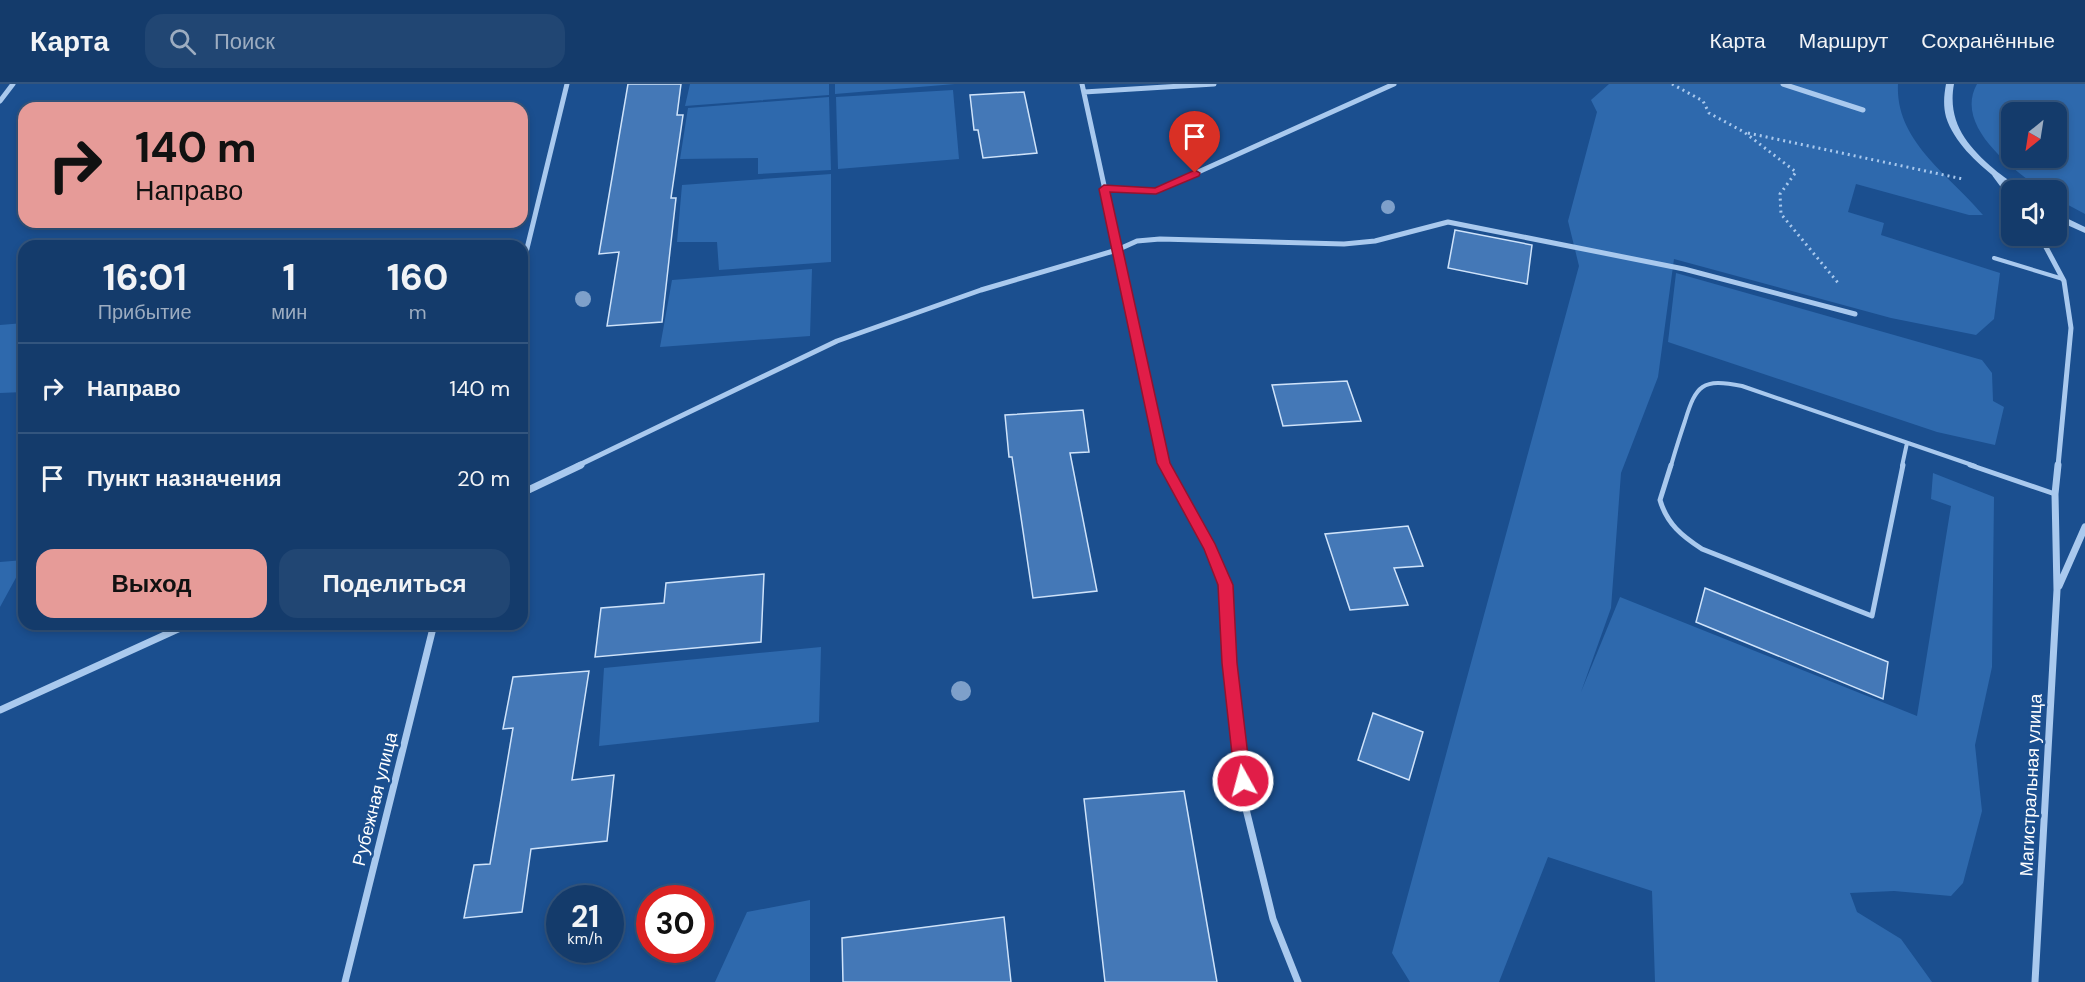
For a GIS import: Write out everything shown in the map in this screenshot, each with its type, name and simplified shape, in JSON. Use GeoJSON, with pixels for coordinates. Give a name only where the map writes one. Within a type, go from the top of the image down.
{"type":"FeatureCollection","features":[{"type":"Feature","properties":{"kind":"street"},"geometry":{"type":"LineString","coordinates":[[0,101],[13,84]]}},
{"type":"Feature","properties":{"kind":"street"},"geometry":{"type":"LineString","coordinates":[[528,244],[567,84]]}},
{"type":"Feature","properties":{"kind":"street"},"geometry":{"type":"LineString","coordinates":[[1082,84],[1163,463],[1210,548],[1226,585],[1229,663],[1245,805],[1273,919],[1298,982]]}},
{"type":"Feature","properties":{"kind":"street"},"geometry":{"type":"LineString","coordinates":[[1084,92],[1214,84]]}},
{"type":"Feature","properties":{"kind":"street"},"geometry":{"type":"LineString","coordinates":[[1104,189],[1156,191],[1394,84]]}},
{"type":"Feature","properties":{"kind":"street"},"geometry":{"type":"LineString","coordinates":[[1783,84],[1863,110]]}},
{"type":"Feature","properties":{"kind":"street"},"geometry":{"type":"LineString","coordinates":[[1950,84],[1947,100],[1955,128],[1971,150],[2003,180]]}},
{"type":"Feature","properties":{"kind":"street"},"geometry":{"type":"LineString","coordinates":[[1993,172],[2001,183]]}},
{"type":"Feature","properties":{"kind":"street"},"geometry":{"type":"LineString","coordinates":[[2067,221],[2085,230]]}},
{"type":"Feature","properties":{"kind":"street"},"geometry":{"type":"LineString","coordinates":[[528,490],[837,341],[981,290],[1117,250],[1129,241],[1144,238],[1249,243],[1363,243],[1396,238],[1431,225],[1448,222],[1684,269],[1855,314]]}},
{"type":"Feature","properties":{"kind":"street","name":"Магистральная улица"},"geometry":{"type":"LineString","coordinates":[[2035,982],[2057,590],[2055,494],[2070,358],[2071,328],[2063,279],[2046,246]]}},
{"type":"Feature","properties":{"kind":"street"},"geometry":{"type":"LineString","coordinates":[[2057,590],[2085,527]]}},
{"type":"Feature","properties":{"kind":"street"},"geometry":{"type":"LineString","coordinates":[[0,710],[176,630]]}},
{"type":"Feature","properties":{"kind":"street","name":"Рубежная улица"},"geometry":{"type":"LineString","coordinates":[[345,982],[433,630]]}},
{"type":"Feature","properties":{"kind":"lane"},"geometry":{"type":"LineString","coordinates":[[1994,258],[2063,279]]}},
{"type":"Feature","properties":{"kind":"lane"},"geometry":{"type":"LineString","coordinates":[[1906,443],[1872,616],[1702,549],[1686,539],[1663,514],[1660,500],[1693,395],[1698,388],[1710,383],[1726,382],[1742,386],[2055,494]]}},
{"type":"Feature","properties":{"kind":"path"},"geometry":{"type":"LineString","coordinates":[[1672,84],[1703,101],[1709,113],[1744,132],[1796,172],[1780,194],[1781,214],[1844,290]]}},
{"type":"Feature","properties":{"kind":"path"},"geometry":{"type":"LineString","coordinates":[[1744,132],[1898,163],[1965,180]]}},
{"type":"Feature","properties":{"kind":"shaded area"},"geometry":{"type":"Polygon","coordinates":[[[690,84],[829,84],[829,95],[685,106],[690,84]]]}},
{"type":"Feature","properties":{"kind":"shaded area"},"geometry":{"type":"Polygon","coordinates":[[[835,84],[955,84],[835,94],[835,84]]]}},
{"type":"Feature","properties":{"kind":"shaded area"},"geometry":{"type":"Polygon","coordinates":[[[1609,84],[1898,84],[1899,105],[1915,141],[1927,157],[1983,215],[1969,215],[1856,184],[1848,212],[1884,223],[1881,235],[2000,273],[1994,319],[1976,335],[1891,318],[1674,259],[1658,377],[1621,473],[1611,608],[1581,692],[1620,597],[1917,716],[1951,506],[1931,499],[1933,473],[1994,497],[1992,667],[1975,745],[1982,811],[1963,883],[1951,896],[1894,891],[1850,893],[1857,912],[1901,939],[1932,982],[1655,982],[1652,891],[1548,857],[1499,982],[1410,982],[1392,953],[1579,266],[1568,221],[1597,112],[1591,100],[1609,84]]]}},
{"type":"Feature","properties":{"kind":"shaded area"},"geometry":{"type":"Polygon","coordinates":[[[1977,84],[2085,84],[2085,214],[2067,204],[2067,180],[2029,180],[2013,168],[2067,168],[2067,102],[2001,102],[2001,157],[1988,143],[1973,115],[1972,99],[1977,84]]]}},
{"type":"Feature","properties":{"kind":"shaded area"},"geometry":{"type":"Polygon","coordinates":[[[953,90],[959,159],[838,169],[836,97],[953,90]]]}},
{"type":"Feature","properties":{"kind":"shaded area"},"geometry":{"type":"Polygon","coordinates":[[[829,97],[831,170],[758,174],[758,158],[680,159],[688,108],[829,97]]]}},
{"type":"Feature","properties":{"kind":"shaded area"},"geometry":{"type":"Polygon","coordinates":[[[831,174],[831,262],[719,270],[717,242],[677,242],[682,185],[831,174]]]}},
{"type":"Feature","properties":{"kind":"shaded area"},"geometry":{"type":"Polygon","coordinates":[[[812,269],[810,336],[660,347],[672,280],[812,269]]]}},
{"type":"Feature","properties":{"kind":"shaded area"},"geometry":{"type":"Polygon","coordinates":[[[1676,273],[1982,360],[1992,373],[1993,401],[2004,407],[1995,445],[1937,432],[1668,342],[1676,273]]]}},
{"type":"Feature","properties":{"kind":"shaded area"},"geometry":{"type":"Polygon","coordinates":[[[18,324],[18,392],[0,393],[0,325],[18,324]]]}},
{"type":"Feature","properties":{"kind":"shaded area"},"geometry":{"type":"Polygon","coordinates":[[[18,560],[18,574],[0,607],[0,562],[18,560]]]}},
{"type":"Feature","properties":{"kind":"shaded area"},"geometry":{"type":"Polygon","coordinates":[[[821,647],[819,722],[599,746],[604,668],[821,647]]]}},
{"type":"Feature","properties":{"kind":"shaded area"},"geometry":{"type":"Polygon","coordinates":[[[810,900],[810,982],[715,982],[747,912],[810,900]]]}},
{"type":"Feature","properties":{"kind":"building"},"geometry":{"type":"Polygon","coordinates":[[[628,84],[681,84],[677,115],[683,115],[671,198],[676,198],[662,322],[607,326],[619,252],[599,254],[628,84]]]}},
{"type":"Feature","properties":{"kind":"building"},"geometry":{"type":"Polygon","coordinates":[[[1024,92],[1037,153],[983,158],[978,130],[974,130],[970,95],[1024,92]]]}},
{"type":"Feature","properties":{"kind":"building"},"geometry":{"type":"Polygon","coordinates":[[[1455,230],[1532,245],[1527,284],[1448,268],[1455,230]]]}},
{"type":"Feature","properties":{"kind":"building"},"geometry":{"type":"Polygon","coordinates":[[[1347,381],[1361,421],[1283,426],[1272,385],[1347,381]]]}},
{"type":"Feature","properties":{"kind":"building"},"geometry":{"type":"Polygon","coordinates":[[[1083,410],[1089,452],[1070,453],[1097,591],[1033,598],[1012,457],[1009,457],[1005,415],[1083,410]]]}},
{"type":"Feature","properties":{"kind":"building"},"geometry":{"type":"Polygon","coordinates":[[[1408,526],[1423,566],[1394,568],[1408,605],[1350,610],[1325,534],[1408,526]]]}},
{"type":"Feature","properties":{"kind":"building"},"geometry":{"type":"Polygon","coordinates":[[[764,574],[761,642],[595,657],[601,608],[664,603],[666,583],[764,574]]]}},
{"type":"Feature","properties":{"kind":"building"},"geometry":{"type":"Polygon","coordinates":[[[1705,588],[1888,662],[1883,699],[1696,622],[1705,588]]]}},
{"type":"Feature","properties":{"kind":"building"},"geometry":{"type":"Polygon","coordinates":[[[589,671],[572,780],[614,775],[607,841],[531,849],[522,912],[464,918],[474,865],[490,864],[513,728],[503,729],[513,677],[589,671]]]}},
{"type":"Feature","properties":{"kind":"building"},"geometry":{"type":"Polygon","coordinates":[[[1373,713],[1423,732],[1409,780],[1358,760],[1373,713]]]}},
{"type":"Feature","properties":{"kind":"building"},"geometry":{"type":"Polygon","coordinates":[[[1184,791],[1217,982],[1105,982],[1084,799],[1184,791]]]}},
{"type":"Feature","properties":{"kind":"building"},"geometry":{"type":"Polygon","coordinates":[[[1004,917],[1011,982],[843,982],[842,938],[1004,917]]]}},
{"type":"Feature","properties":{"kind":"route"},"geometry":{"type":"LineString","coordinates":[[1195,173],[1156,191],[1104,189],[1163,463],[1210,548],[1226,585],[1229,663],[1243,781]]}}]}
